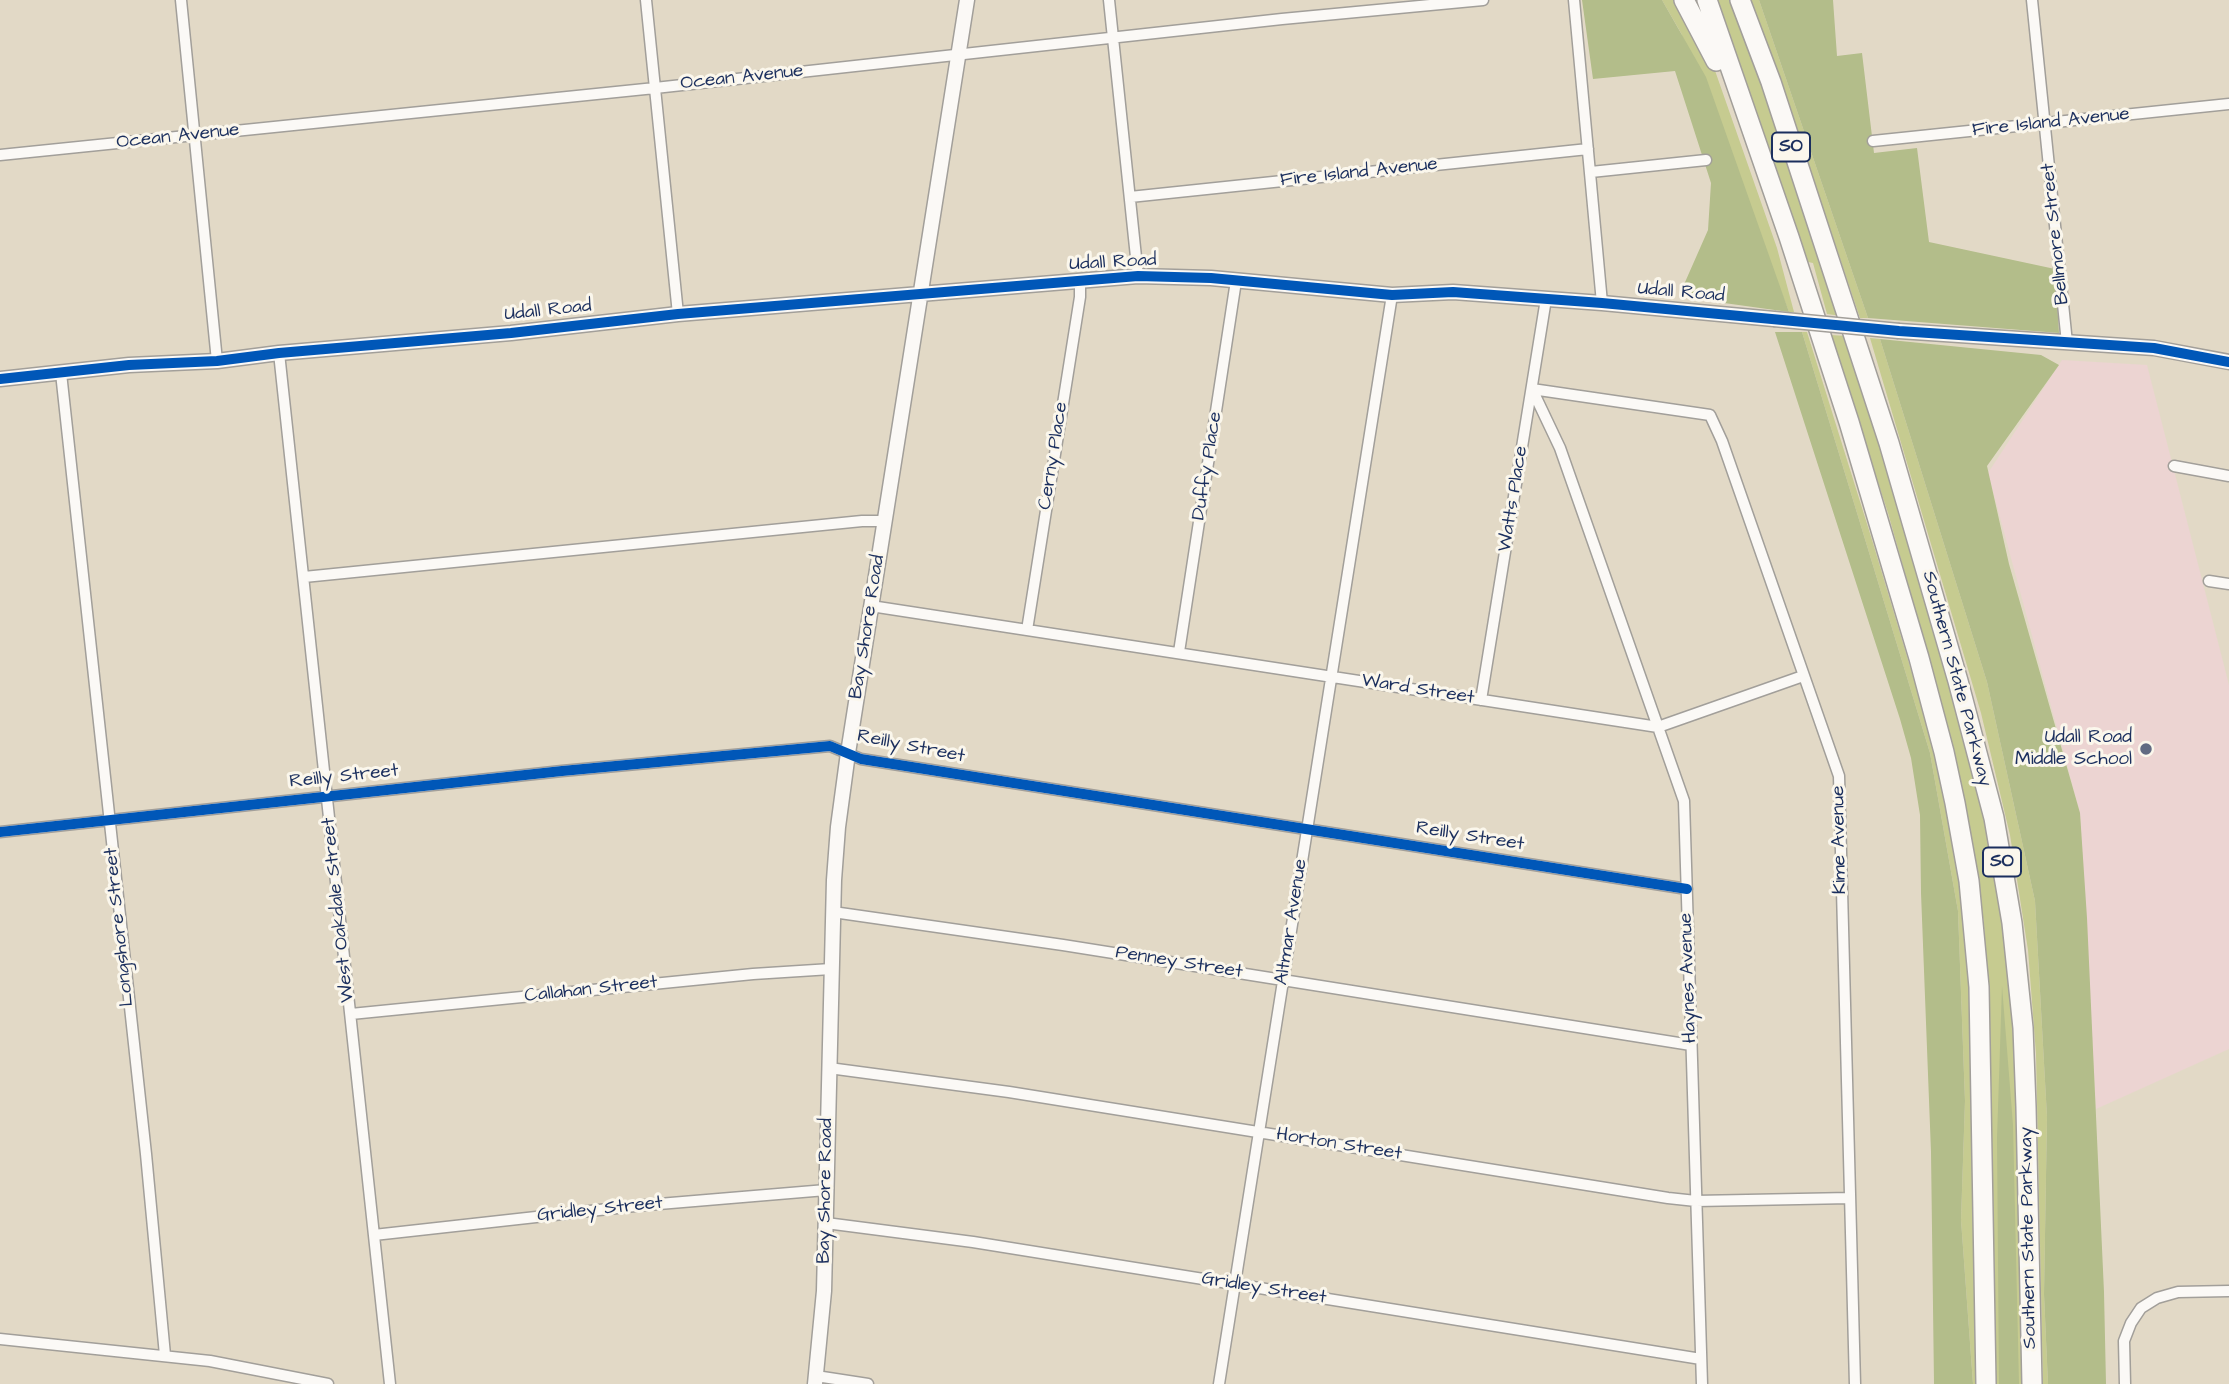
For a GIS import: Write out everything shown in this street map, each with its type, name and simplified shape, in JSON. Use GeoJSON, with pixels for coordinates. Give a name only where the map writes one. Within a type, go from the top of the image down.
{"type":"FeatureCollection","features":[{"type":"Feature","properties":{"kind":"highway"},"geometry":{"type":"LineString","coordinates":[[1684,0],[1755,137]]}},
{"type":"Feature","properties":{"kind":"highway","name":"Southern State Parkway"},"geometry":{"type":"LineString","coordinates":[[1704,0],[1755,137],[1828,354],[1890,557],[1944,752],[1960,829],[1972,908],[1979,987],[1986,1384]]}},
{"type":"Feature","properties":{"kind":"highway","name":"Southern State Parkway"},"geometry":{"type":"LineString","coordinates":[[1740,0],[1771,82],[1889,443],[1958,681],[1994,818],[2012,923],[2022,1028],[2032,1384]]}},
{"type":"Feature","properties":{"kind":"street"},"geometry":{"type":"LineString","coordinates":[[181,0],[217,361]]}},
{"type":"Feature","properties":{"kind":"street"},"geometry":{"type":"LineString","coordinates":[[646,0],[678,314]]}},
{"type":"Feature","properties":{"kind":"street","name":"Bay Shore Road"},"geometry":{"type":"LineString","coordinates":[[816,1380],[824,1300],[836,845],[848,753],[967,0]]}},
{"type":"Feature","properties":{"kind":"street"},"geometry":{"type":"LineString","coordinates":[[1109,0],[1138,276]]}},
{"type":"Feature","properties":{"kind":"street","name":"Ocean Avenue"},"geometry":{"type":"LineString","coordinates":[[0,155],[1483,0]]}},
{"type":"Feature","properties":{"kind":"street"},"geometry":{"type":"LineString","coordinates":[[1574,0],[1602,303]]}},
{"type":"Feature","properties":{"kind":"street","name":"Bellmore Street"},"geometry":{"type":"LineString","coordinates":[[2032,0],[2067,343]]}},
{"type":"Feature","properties":{"kind":"street","name":"Fire Island Avenue"},"geometry":{"type":"LineString","coordinates":[[1872,142],[2229,104]]}},
{"type":"Feature","properties":{"kind":"street","name":"Fire Island Avenue"},"geometry":{"type":"LineString","coordinates":[[1130,197],[1588,149]]}},
{"type":"Feature","properties":{"kind":"street"},"geometry":{"type":"LineString","coordinates":[[1591,172],[1706,160]]}},
{"type":"Feature","properties":{"kind":"street","name":"Udall Road"},"geometry":{"type":"LineString","coordinates":[[0,379],[129,365],[217,361],[511,333],[678,314],[1138,276],[1236,281],[1392,295],[1453,292],[1602,303],[1899,331],[2154,348],[2229,362]]}},
{"type":"Feature","properties":{"kind":"street","name":"Duffy Place"},"geometry":{"type":"LineString","coordinates":[[1179,652],[1236,281]]}},
{"type":"Feature","properties":{"kind":"street","name":"Cerny Place"},"geometry":{"type":"LineString","coordinates":[[1027,630],[1080,297],[1080,282]]}},
{"type":"Feature","properties":{"kind":"street","name":"Altmar Avenue"},"geometry":{"type":"LineString","coordinates":[[1219,1384],[1392,295]]}},
{"type":"Feature","properties":{"kind":"street","name":"Watts Place"},"geometry":{"type":"LineString","coordinates":[[1481,700],[1546,299]]}},
{"type":"Feature","properties":{"kind":"street","name":"West Oakdale Street"},"geometry":{"type":"LineString","coordinates":[[279,353],[390,1384]]}},
{"type":"Feature","properties":{"kind":"street","name":"Longshore Street"},"geometry":{"type":"LineString","coordinates":[[61,373],[146,1154],[165,1355]]}},
{"type":"Feature","properties":{"kind":"street","name":"Kime Avenue"},"geometry":{"type":"LineString","coordinates":[[1532,389],[1710,415],[1722,441],[1839,776],[1855,1384]]}},
{"type":"Feature","properties":{"kind":"street","name":"Haynes Avenue"},"geometry":{"type":"LineString","coordinates":[[1532,389],[1560,449],[1684,801],[1702,1384]]}},
{"type":"Feature","properties":{"kind":"street"},"geometry":{"type":"LineString","coordinates":[[2175,466],[2229,476]]}},
{"type":"Feature","properties":{"kind":"street"},"geometry":{"type":"LineString","coordinates":[[304,577],[885,521]]}},
{"type":"Feature","properties":{"kind":"street"},"geometry":{"type":"LineString","coordinates":[[2209,581],[2229,584]]}},
{"type":"Feature","properties":{"kind":"street","name":"Ward Street"},"geometry":{"type":"LineString","coordinates":[[871,606],[1658,727],[1803,676]]}},
{"type":"Feature","properties":{"kind":"street","name":"Reilly Street"},"geometry":{"type":"LineString","coordinates":[[0,832],[548,772],[827,746],[867,760],[1687,889]]}},
{"type":"Feature","properties":{"kind":"street","name":"Penney Street"},"geometry":{"type":"LineString","coordinates":[[833,912],[1283,979],[1691,1045]]}},
{"type":"Feature","properties":{"kind":"street","name":"Callahan Street"},"geometry":{"type":"LineString","coordinates":[[351,1014],[831,968]]}},
{"type":"Feature","properties":{"kind":"street","name":"Horton Street"},"geometry":{"type":"LineString","coordinates":[[829,1068],[1009,1092],[1696,1201],[1850,1198]]}},
{"type":"Feature","properties":{"kind":"street","name":"Gridley Street"},"geometry":{"type":"LineString","coordinates":[[374,1235],[635,1206],[826,1190]]}},
{"type":"Feature","properties":{"kind":"street","name":"Gridley Street"},"geometry":{"type":"LineString","coordinates":[[825,1223],[973,1242],[1701,1359]]}},
{"type":"Feature","properties":{"kind":"street"},"geometry":{"type":"LineString","coordinates":[[2126,1384],[2124,1341],[2141,1308],[2157,1298],[2178,1292],[2229,1291]]}},
{"type":"Feature","properties":{"kind":"street"},"geometry":{"type":"LineString","coordinates":[[0,1339],[211,1361],[328,1384]]}},
{"type":"Feature","properties":{"kind":"street"},"geometry":{"type":"LineString","coordinates":[[816,1380],[868,1384]]}},
{"type":"Feature","properties":{"kind":"shaded area","name":"Udall Road Middle School"},"geometry":{"type":"Polygon","coordinates":[[[2062,360],[2147,365],[2229,685],[2229,1049],[2096,1109],[2080,813],[1988,473],[2062,360]]]}},
{"type":"Feature","properties":{"kind":"green space"},"geometry":{"type":"Polygon","coordinates":[[[1582,0],[1662,0],[1706,77],[1789,312],[1688,298],[1682,289],[1708,230],[1711,183],[1675,71],[1593,79],[1582,0]]]}},
{"type":"Feature","properties":{"kind":"green space"},"geometry":{"type":"Polygon","coordinates":[[[1662,0],[1683,0],[1712,62],[1777,248],[1794,312],[1789,312],[1681,33],[1662,0]]]}},
{"type":"Feature","properties":{"kind":"green space"},"geometry":{"type":"Polygon","coordinates":[[[1715,0],[1732,0],[1842,316],[1827,314],[1813,263],[1808,262],[1715,0]]]}},
{"type":"Feature","properties":{"kind":"green space"},"geometry":{"type":"Polygon","coordinates":[[[1751,0],[1759,0],[1868,318],[1860,318],[1751,0]]]}},
{"type":"Feature","properties":{"kind":"green space"},"geometry":{"type":"Polygon","coordinates":[[[1759,0],[1833,0],[1837,56],[1862,53],[1874,153],[1917,148],[1929,242],[2055,269],[2059,333],[1868,318],[1759,0]]]}},
{"type":"Feature","properties":{"kind":"green space"},"geometry":{"type":"Polygon","coordinates":[[[1775,332],[1802,332],[1930,753],[1958,911],[1965,1101],[1961,1220],[1973,1384],[1934,1384],[1931,1152],[1920,815],[1911,758],[1775,332]]]}},
{"type":"Feature","properties":{"kind":"green space"},"geometry":{"type":"Polygon","coordinates":[[[1802,332],[1807,332],[1873,543],[1939,763],[1954,836],[1972,988],[1978,1384],[1973,1384],[1961,1220],[1965,1101],[1958,911],[1930,753],[1802,332]]]}},
{"type":"Feature","properties":{"kind":"green space"},"geometry":{"type":"Polygon","coordinates":[[[1830,335],[1847,336],[1975,769],[2003,918],[2019,1086],[2023,1384],[1995,1384],[1988,1004],[1984,924],[1974,850],[1959,774],[1934,676],[1888,513],[1830,335]]]}},
{"type":"Feature","properties":{"kind":"green space"},"geometry":{"type":"Polygon","coordinates":[[[1870,338],[1880,339],[1987,682],[2035,901],[2047,1117],[2044,1294],[2048,1384],[2043,1384],[2036,1054],[2028,950],[2010,835],[1981,713],[1870,338]]]}},
{"type":"Feature","properties":{"kind":"green space"},"geometry":{"type":"Polygon","coordinates":[[[1880,339],[2041,355],[2059,365],[1987,466],[2009,564],[2080,813],[2087,918],[2106,1384],[2048,1384],[2044,1294],[2047,1117],[2035,901],[1987,682],[1880,339]]]}},
{"type":"Feature","properties":{"kind":"green space"},"geometry":{"type":"Polygon","coordinates":[[[2002,986],[2013,1125],[2019,1384],[1999,1384],[1997,1138],[2002,986]]]}},
{"type":"Feature","properties":{"kind":"cycle path"},"geometry":{"type":"LineString","coordinates":[[0,379],[129,365],[217,361],[511,333],[678,314],[1138,276],[1211,278],[1392,295],[1453,292],[1602,303],[1899,331],[2154,348],[2229,362]]}},
{"type":"Feature","properties":{"kind":"cycle path"},"geometry":{"type":"LineString","coordinates":[[0,832],[562,771],[830,746],[861,759],[1687,889]]}},
{"type":"Feature","properties":{"kind":"place","name":"Udall Road Middle School"},"geometry":{"type":"Point","coordinates":[2146,749]}}]}
